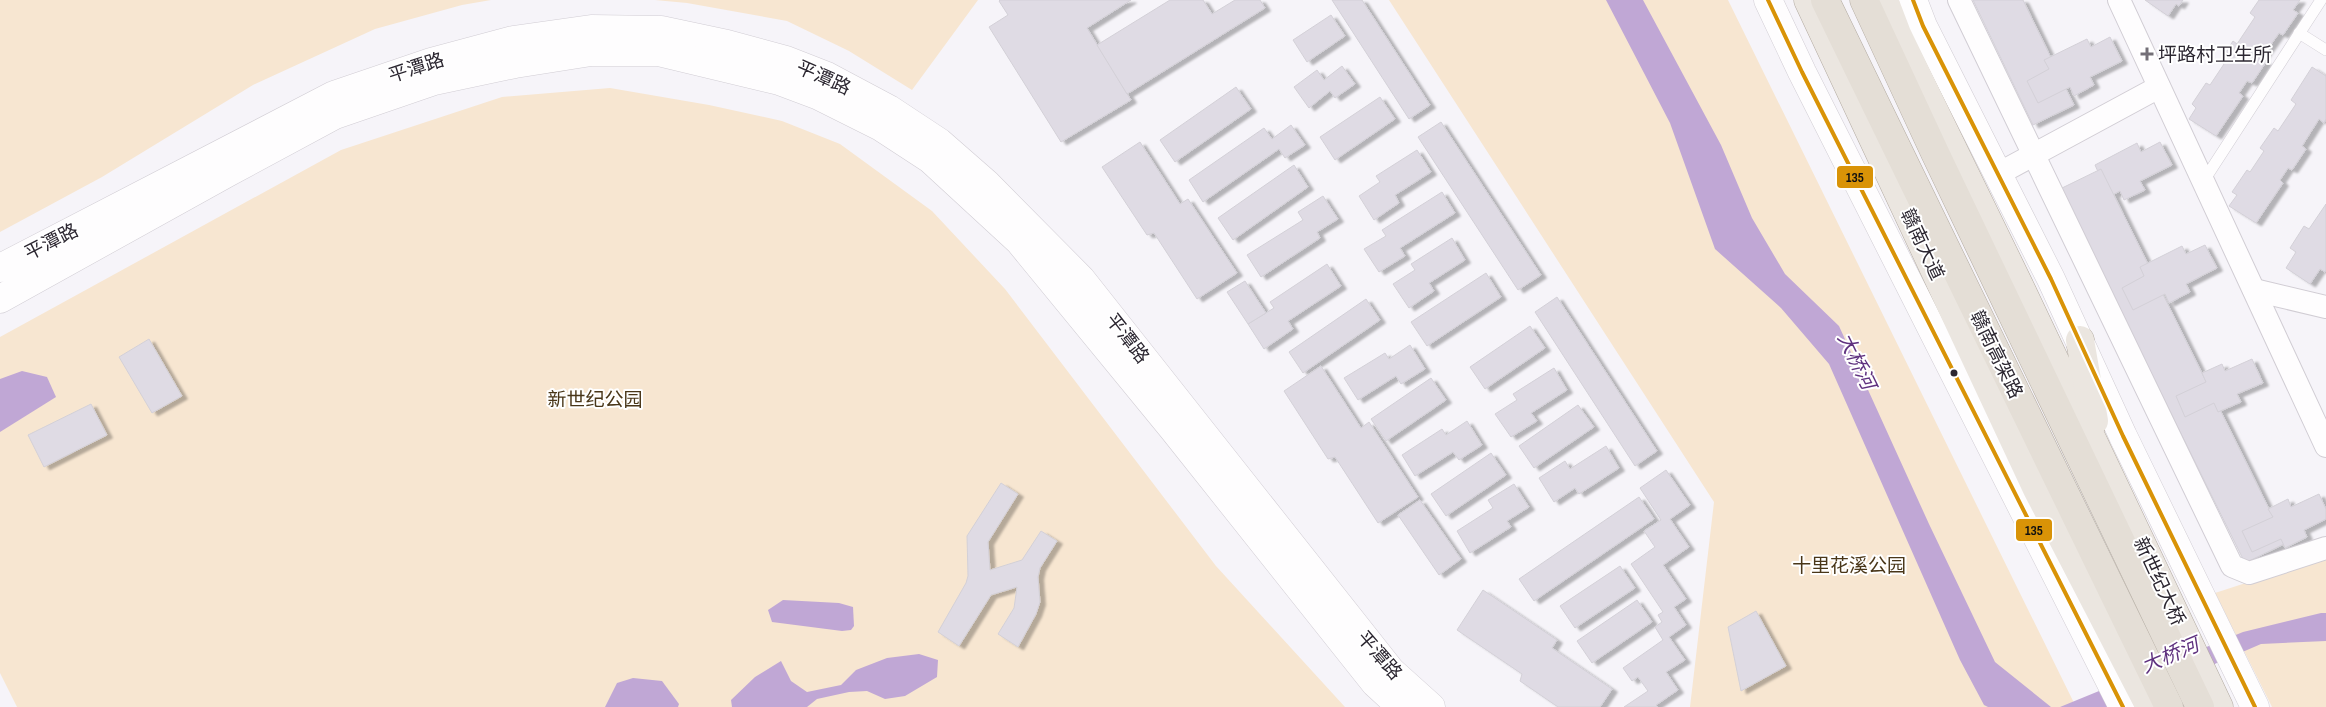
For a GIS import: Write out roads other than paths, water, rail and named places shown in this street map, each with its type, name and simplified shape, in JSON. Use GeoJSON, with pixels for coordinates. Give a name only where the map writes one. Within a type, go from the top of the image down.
{"type":"FeatureCollection","features":[{"type":"Feature","properties":{"kind":"highway","name":"赣南高架路"},"geometry":{"type":"LineString","coordinates":[[1825,0],[2169,707]]}},
{"type":"Feature","properties":{"kind":"highway","name":"赣南高架路"},"geometry":{"type":"LineString","coordinates":[[1864,0],[1934,153],[2200,707]]}},
{"type":"Feature","properties":{"kind":"main road"},"geometry":{"type":"LineString","coordinates":[[1768,0],[1802,72],[2026,492],[2150,707]]}},
{"type":"Feature","properties":{"kind":"main road","name":"赣南大道"},"geometry":{"type":"LineString","coordinates":[[1808,0],[2026,492]]}},
{"type":"Feature","properties":{"kind":"main road"},"geometry":{"type":"LineString","coordinates":[[1884,0],[1897,34],[2100,455]]}},
{"type":"Feature","properties":{"kind":"main road"},"geometry":{"type":"LineString","coordinates":[[1913,0],[1924,26],[2080,340],[2123,436],[2255,707]]}},
{"type":"Feature","properties":{"kind":"main road","name":"平潭路"},"geometry":{"type":"LineString","coordinates":[[0,268],[334,94],[431,62],[513,40],[591,29],[661,30],[726,44],[786,60],[827,76],[890,109],[939,142],[987,184],[1032,228],[1081,278],[1390,671],[1431,707]]}},
{"type":"Feature","properties":{"kind":"main road","name":"平潭路"},"geometry":{"type":"LineString","coordinates":[[0,298],[335,115],[434,81],[515,64],[591,52],[658,52],[779,80],[819,96],[881,128],[930,158],[1019,241],[1173,429],[1374,683],[1401,707]]}},
{"type":"Feature","properties":{"kind":"main road"},"geometry":{"type":"LineString","coordinates":[[2080,340],[2100,455]]}},
{"type":"Feature","properties":{"kind":"main road","name":"新世纪大桥"},"geometry":{"type":"LineString","coordinates":[[2100,455],[2220,707]]}},
{"type":"Feature","properties":{"kind":"main road"},"geometry":{"type":"LineString","coordinates":[[2026,492],[2123,707]]}},
{"type":"Feature","properties":{"kind":"street"},"geometry":{"type":"LineString","coordinates":[[1958,0],[2232,566],[2250,573],[2326,548]]}},
{"type":"Feature","properties":{"kind":"street"},"geometry":{"type":"LineString","coordinates":[[2119,0],[2326,446]]}},
{"type":"Feature","properties":{"kind":"street"},"geometry":{"type":"LineString","coordinates":[[1998,174],[2159,87]]}},
{"type":"Feature","properties":{"kind":"street"},"geometry":{"type":"LineString","coordinates":[[2254,290],[2326,307]]}},
{"type":"Feature","properties":{"kind":"lane"},"geometry":{"type":"LineString","coordinates":[[2203,182],[2321,0]]}},
{"type":"Feature","properties":{"kind":"lane"},"geometry":{"type":"LineString","coordinates":[[2299,33],[2326,50]]}},
{"type":"Feature","properties":{"kind":"place","name":"坪路村卫生所"},"geometry":{"type":"Point","coordinates":[2147,54]}},
{"type":"Feature","properties":{"kind":"water label","name":"大桥河"},"geometry":{"type":"Point","coordinates":[1857,361]}},
{"type":"Feature","properties":{"kind":"water label","name":"大桥河"},"geometry":{"type":"Point","coordinates":[2170,655]}},
{"type":"Feature","properties":{"kind":"park label","name":"新世纪公园"},"geometry":{"type":"Point","coordinates":[595,399]}},
{"type":"Feature","properties":{"kind":"park label","name":"十里花溪公园"},"geometry":{"type":"Point","coordinates":[1849,565]}}]}
